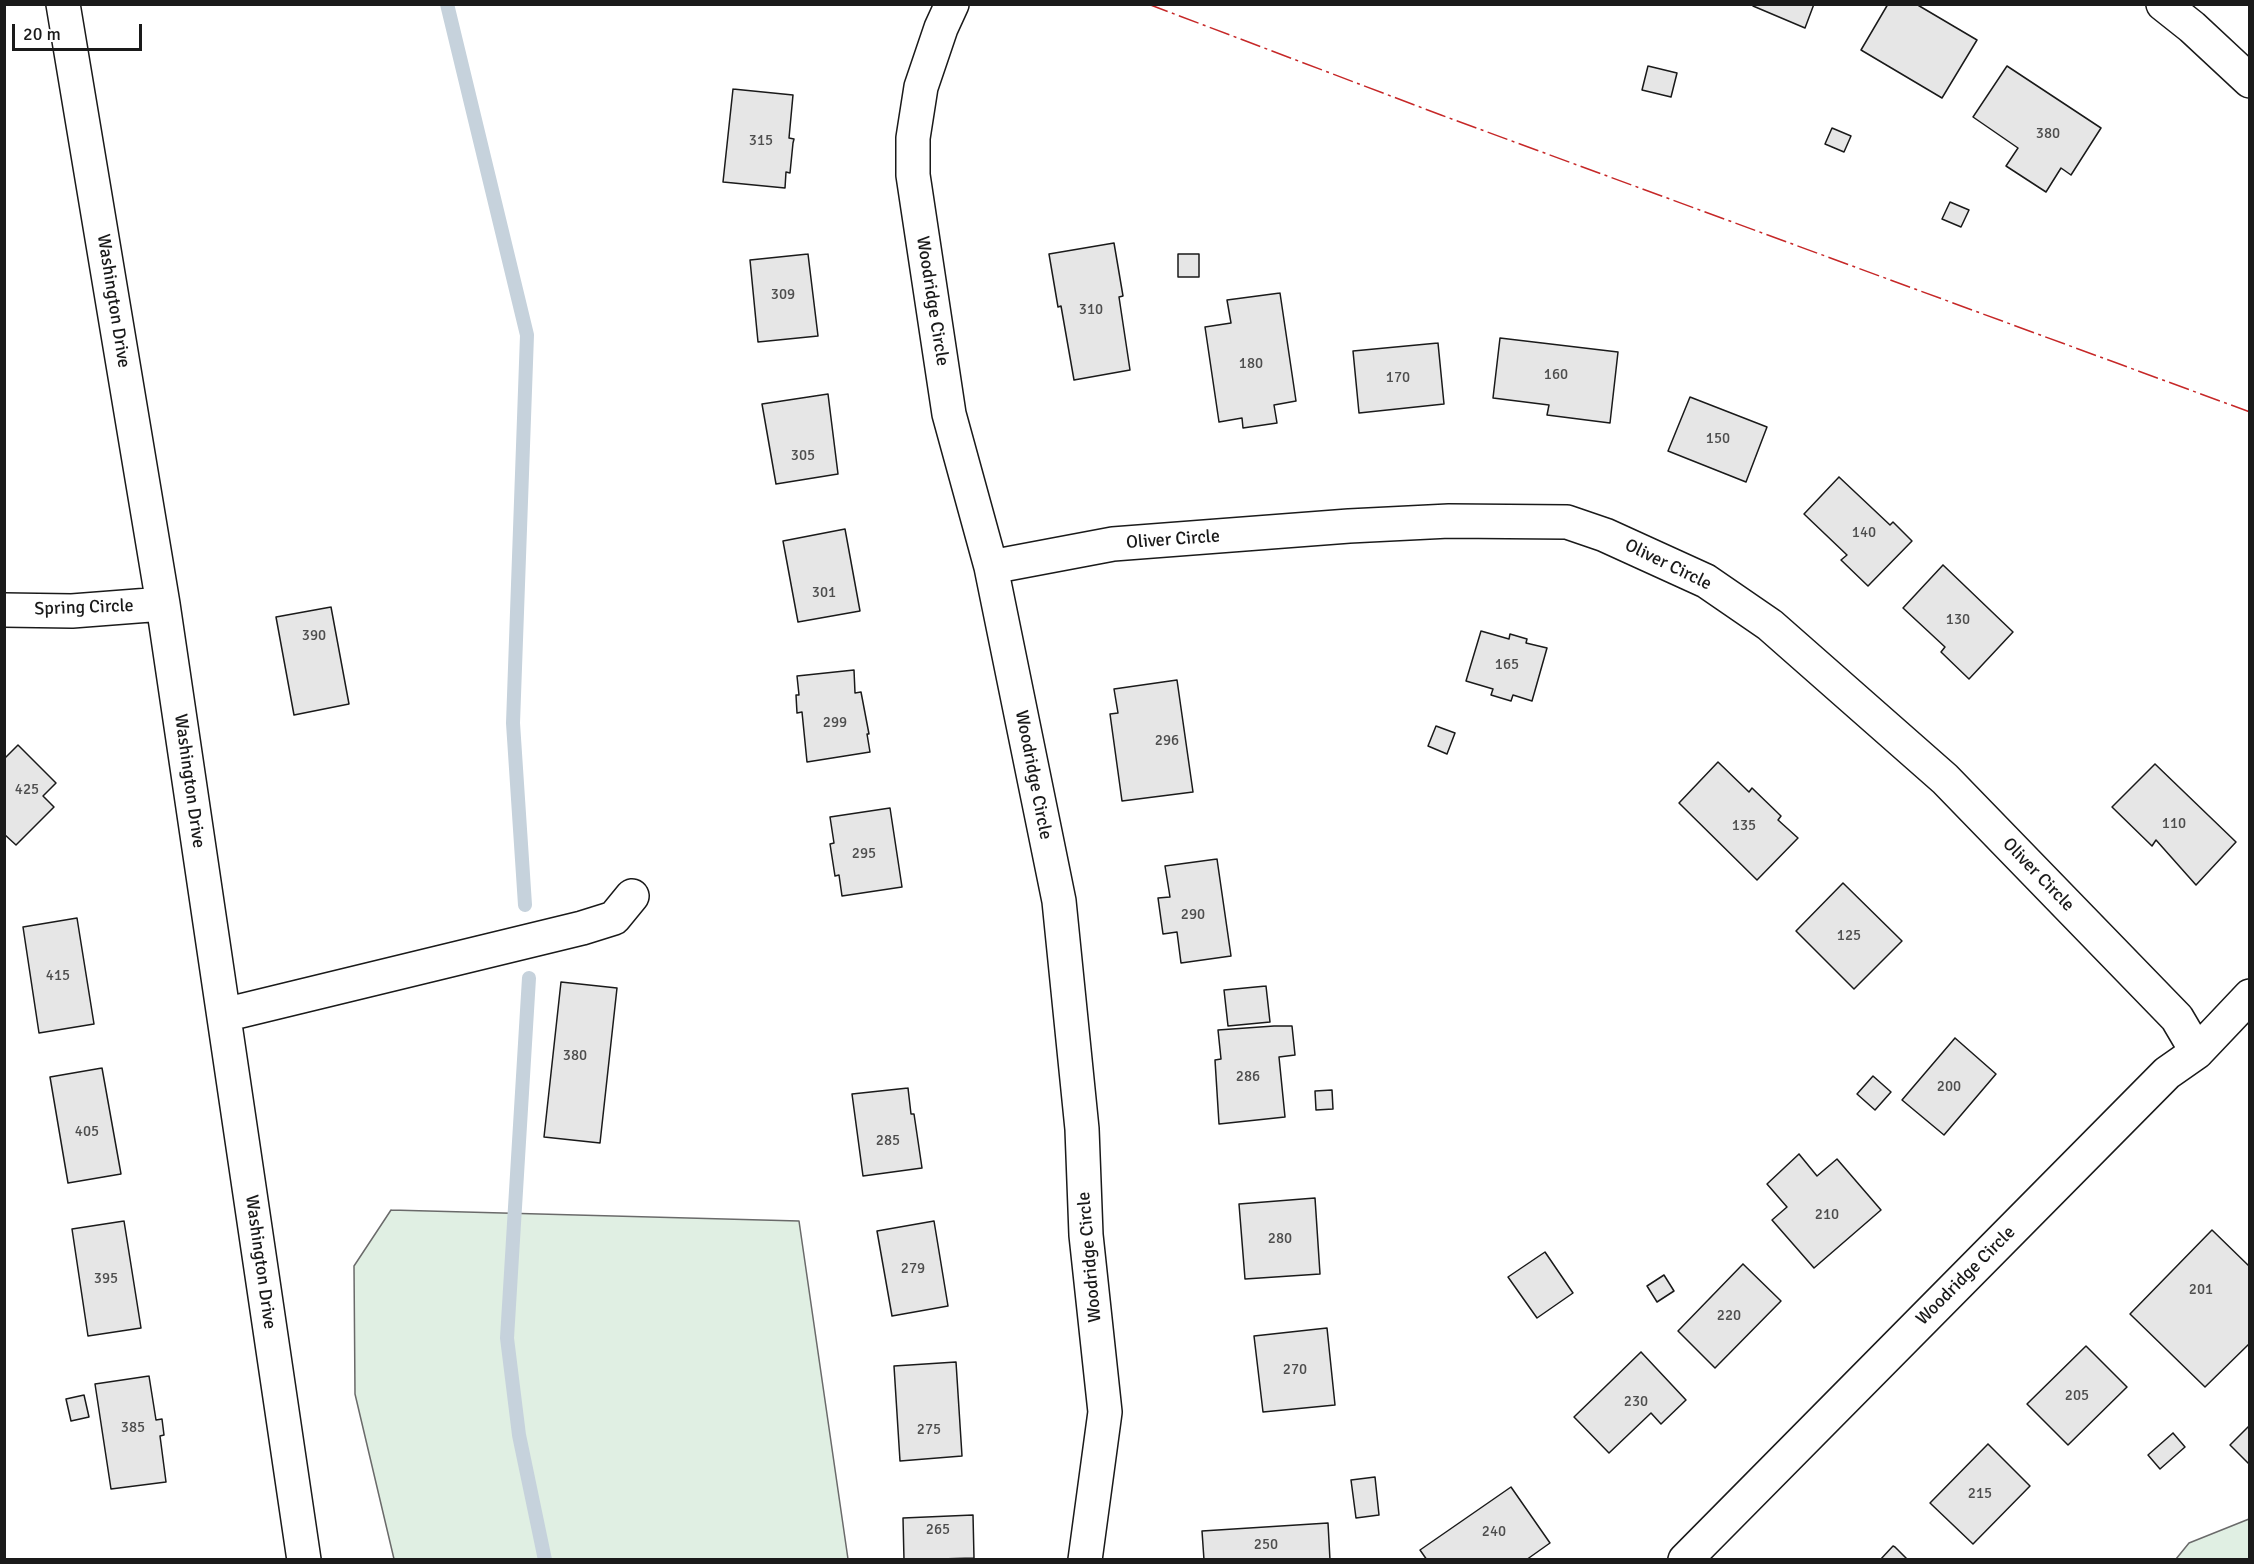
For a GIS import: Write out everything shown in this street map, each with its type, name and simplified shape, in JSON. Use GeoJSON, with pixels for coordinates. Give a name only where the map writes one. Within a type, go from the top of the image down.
{"type":"FeatureCollection","features":[{"type":"Feature","properties":{"kind":"street","name":"Washington Drive"},"geometry":{"type":"LineString","coordinates":[[63,4],[163,604],[304,1560]]}},
{"type":"Feature","properties":{"kind":"street","name":"Woodridge Circle"},"geometry":{"type":"LineString","coordinates":[[952,4],[941,28],[921,87],[913,138],[913,175],[949,414],[992,567],[1059,901],[1082,1129],[1086,1235],[1105,1412],[1085,1560]]}},
{"type":"Feature","properties":{"kind":"street"},"geometry":{"type":"LineString","coordinates":[[2163,4],[2192,27],[2250,81]]}},
{"type":"Feature","properties":{"kind":"street","name":"Oliver Circle"},"geometry":{"type":"LineString","coordinates":[[992,567],[1113,544],[1349,526],[1449,521],[1567,522],[1605,535],[1706,580],[1770,625],[1945,779],[2177,1018],[2197,1052]]}},
{"type":"Feature","properties":{"kind":"street","name":"Spring Circle"},"geometry":{"type":"LineString","coordinates":[[4,610],[72,611],[163,604]]}},
{"type":"Feature","properties":{"kind":"street"},"geometry":{"type":"LineString","coordinates":[[224,1016],[582,928],[614,918],[632,896]]}},
{"type":"Feature","properties":{"kind":"street","name":"Woodridge Circle"},"geometry":{"type":"LineString","coordinates":[[1685,1560],[2167,1073],[2197,1052],[2250,996]]}},
{"type":"Feature","properties":{"kind":"green space"},"geometry":{"type":"Polygon","coordinates":[[[391,1210],[799,1221],[848,1559],[394,1559],[355,1394],[354,1266],[391,1210]]]}},
{"type":"Feature","properties":{"kind":"green space"},"geometry":{"type":"Polygon","coordinates":[[[2249,1519],[2249,1559],[2176,1559],[2189,1543],[2249,1519]]]}},
{"type":"Feature","properties":{"kind":"building"},"geometry":{"type":"Polygon","coordinates":[[[1754,4],[1814,4],[1805,28],[1753,6],[1754,4]]]}},
{"type":"Feature","properties":{"kind":"building"},"geometry":{"type":"Polygon","coordinates":[[[1888,4],[1916,4],[1977,40],[1942,98],[1861,50],[1888,4]]]}},
{"type":"Feature","properties":{"kind":"building"},"geometry":{"type":"Polygon","coordinates":[[[1648,66],[1677,73],[1671,97],[1642,90],[1648,66]]]}},
{"type":"Feature","properties":{"kind":"building"},"geometry":{"type":"Polygon","coordinates":[[[2007,66],[2101,128],[2071,175],[2061,168],[2046,192],[2006,166],[2018,148],[1973,117],[2007,66]]]}},
{"type":"Feature","properties":{"kind":"building"},"geometry":{"type":"Polygon","coordinates":[[[733,89],[793,95],[789,138],[794,139],[790,173],[786,172],[785,188],[723,182],[733,89]]]}},
{"type":"Feature","properties":{"kind":"building"},"geometry":{"type":"Polygon","coordinates":[[[1832,128],[1851,136],[1844,152],[1825,144],[1832,128]]]}},
{"type":"Feature","properties":{"kind":"building"},"geometry":{"type":"Polygon","coordinates":[[[1950,202],[1969,210],[1961,227],[1942,219],[1950,202]]]}},
{"type":"Feature","properties":{"kind":"building"},"geometry":{"type":"Polygon","coordinates":[[[1114,243],[1123,296],[1119,297],[1130,370],[1074,380],[1049,254],[1114,243]]]}},
{"type":"Feature","properties":{"kind":"building"},"geometry":{"type":"Polygon","coordinates":[[[808,254],[818,336],[758,342],[750,260],[808,254]]]}},
{"type":"Feature","properties":{"kind":"building"},"geometry":{"type":"Polygon","coordinates":[[[1178,254],[1199,254],[1199,277],[1178,277],[1178,254]]]}},
{"type":"Feature","properties":{"kind":"building"},"geometry":{"type":"Polygon","coordinates":[[[1280,293],[1296,401],[1274,405],[1277,423],[1243,428],[1242,418],[1219,422],[1205,327],[1231,323],[1227,300],[1280,293]]]}},
{"type":"Feature","properties":{"kind":"building"},"geometry":{"type":"Polygon","coordinates":[[[1500,338],[1618,352],[1610,423],[1547,415],[1549,405],[1493,398],[1500,338]]]}},
{"type":"Feature","properties":{"kind":"building"},"geometry":{"type":"Polygon","coordinates":[[[1438,343],[1444,404],[1359,413],[1353,351],[1438,343]]]}},
{"type":"Feature","properties":{"kind":"building"},"geometry":{"type":"Polygon","coordinates":[[[828,394],[838,474],[776,484],[762,404],[828,394]]]}},
{"type":"Feature","properties":{"kind":"building"},"geometry":{"type":"Polygon","coordinates":[[[1690,397],[1767,427],[1746,482],[1668,451],[1690,397]]]}},
{"type":"Feature","properties":{"kind":"building"},"geometry":{"type":"Polygon","coordinates":[[[1839,477],[1890,525],[1893,522],[1912,541],[1868,586],[1841,560],[1847,555],[1804,514],[1839,477]]]}},
{"type":"Feature","properties":{"kind":"building"},"geometry":{"type":"Polygon","coordinates":[[[845,529],[860,611],[798,622],[783,541],[845,529]]]}},
{"type":"Feature","properties":{"kind":"building"},"geometry":{"type":"Polygon","coordinates":[[[1943,565],[2013,632],[1969,679],[1941,652],[1945,647],[1903,608],[1943,565]]]}},
{"type":"Feature","properties":{"kind":"building"},"geometry":{"type":"Polygon","coordinates":[[[331,607],[349,704],[294,715],[276,617],[331,607]]]}},
{"type":"Feature","properties":{"kind":"building"},"geometry":{"type":"Polygon","coordinates":[[[1481,631],[1509,639],[1510,634],[1527,639],[1526,643],[1547,648],[1532,701],[1513,695],[1511,701],[1491,695],[1493,689],[1466,681],[1481,631]]]}},
{"type":"Feature","properties":{"kind":"building"},"geometry":{"type":"Polygon","coordinates":[[[854,670],[855,693],[861,692],[870,752],[807,762],[802,712],[797,713],[796,695],[799,695],[797,676],[854,670]]]}},
{"type":"Feature","properties":{"kind":"building"},"geometry":{"type":"Polygon","coordinates":[[[1177,680],[1193,792],[1122,801],[1110,714],[1118,713],[1114,689],[1177,680]]]}},
{"type":"Feature","properties":{"kind":"building"},"geometry":{"type":"Polygon","coordinates":[[[1436,726],[1455,733],[1447,754],[1428,746],[1436,726]]]}},
{"type":"Feature","properties":{"kind":"building"},"geometry":{"type":"Polygon","coordinates":[[[18,745],[56,783],[43,796],[54,807],[16,845],[4,834],[4,755],[6,757],[18,745]]]}},
{"type":"Feature","properties":{"kind":"building"},"geometry":{"type":"Polygon","coordinates":[[[1718,762],[1749,792],[1752,788],[1781,816],[1778,820],[1798,838],[1757,880],[1679,803],[1718,762]]]}},
{"type":"Feature","properties":{"kind":"building"},"geometry":{"type":"Polygon","coordinates":[[[2155,764],[2236,842],[2196,885],[2156,840],[2152,846],[2112,807],[2155,764]]]}},
{"type":"Feature","properties":{"kind":"building"},"geometry":{"type":"Polygon","coordinates":[[[890,808],[902,887],[842,896],[839,875],[835,876],[830,844],[834,843],[830,817],[890,808]]]}},
{"type":"Feature","properties":{"kind":"building"},"geometry":{"type":"Polygon","coordinates":[[[1217,859],[1231,956],[1181,963],[1177,932],[1163,934],[1158,898],[1170,897],[1165,866],[1217,859]]]}},
{"type":"Feature","properties":{"kind":"building"},"geometry":{"type":"Polygon","coordinates":[[[1843,883],[1902,941],[1854,989],[1796,931],[1843,883]]]}},
{"type":"Feature","properties":{"kind":"building"},"geometry":{"type":"Polygon","coordinates":[[[77,918],[94,1024],[39,1033],[23,927],[77,918]]]}},
{"type":"Feature","properties":{"kind":"building"},"geometry":{"type":"Polygon","coordinates":[[[561,982],[617,988],[600,1143],[544,1137],[561,982]]]}},
{"type":"Feature","properties":{"kind":"building"},"geometry":{"type":"Polygon","coordinates":[[[1266,986],[1270,1022],[1228,1026],[1224,990],[1266,986]]]}},
{"type":"Feature","properties":{"kind":"building"},"geometry":{"type":"Polygon","coordinates":[[[1292,1026],[1295,1055],[1279,1057],[1285,1117],[1219,1124],[1215,1060],[1221,1059],[1218,1030],[1292,1026]]]}},
{"type":"Feature","properties":{"kind":"building"},"geometry":{"type":"Polygon","coordinates":[[[1955,1038],[1996,1074],[1944,1135],[1902,1100],[1955,1038]]]}},
{"type":"Feature","properties":{"kind":"building"},"geometry":{"type":"Polygon","coordinates":[[[102,1068],[121,1174],[68,1183],[50,1077],[102,1068]]]}},
{"type":"Feature","properties":{"kind":"building"},"geometry":{"type":"Polygon","coordinates":[[[1873,1076],[1891,1092],[1875,1110],[1857,1094],[1873,1076]]]}},
{"type":"Feature","properties":{"kind":"building"},"geometry":{"type":"Polygon","coordinates":[[[908,1088],[922,1168],[863,1176],[852,1094],[908,1088]]]}},
{"type":"Feature","properties":{"kind":"building"},"geometry":{"type":"Polygon","coordinates":[[[1332,1090],[1333,1109],[1316,1110],[1315,1091],[1332,1090]]]}},
{"type":"Feature","properties":{"kind":"building"},"geometry":{"type":"Polygon","coordinates":[[[1799,1154],[1817,1176],[1837,1159],[1881,1210],[1814,1268],[1772,1220],[1787,1207],[1767,1184],[1799,1154]]]}},
{"type":"Feature","properties":{"kind":"building"},"geometry":{"type":"Polygon","coordinates":[[[1315,1198],[1320,1274],[1245,1279],[1239,1204],[1315,1198]]]}},
{"type":"Feature","properties":{"kind":"building"},"geometry":{"type":"Polygon","coordinates":[[[124,1221],[141,1328],[88,1336],[72,1229],[124,1221]]]}},
{"type":"Feature","properties":{"kind":"building"},"geometry":{"type":"Polygon","coordinates":[[[934,1221],[948,1306],[892,1316],[877,1231],[934,1221]]]}},
{"type":"Feature","properties":{"kind":"building"},"geometry":{"type":"Polygon","coordinates":[[[2212,1230],[2250,1267],[2250,1343],[2205,1387],[2130,1314],[2212,1230]]]}},
{"type":"Feature","properties":{"kind":"building"},"geometry":{"type":"Polygon","coordinates":[[[1545,1252],[1573,1293],[1537,1318],[1508,1277],[1545,1252]]]}},
{"type":"Feature","properties":{"kind":"building"},"geometry":{"type":"Polygon","coordinates":[[[1743,1264],[1781,1301],[1715,1368],[1678,1331],[1743,1264]]]}},
{"type":"Feature","properties":{"kind":"building"},"geometry":{"type":"Polygon","coordinates":[[[1664,1275],[1674,1291],[1657,1302],[1647,1286],[1664,1275]]]}},
{"type":"Feature","properties":{"kind":"building"},"geometry":{"type":"Polygon","coordinates":[[[1327,1328],[1335,1405],[1263,1412],[1254,1336],[1327,1328]]]}},
{"type":"Feature","properties":{"kind":"building"},"geometry":{"type":"Polygon","coordinates":[[[2086,1346],[2127,1387],[2068,1445],[2027,1404],[2086,1346]]]}},
{"type":"Feature","properties":{"kind":"building"},"geometry":{"type":"Polygon","coordinates":[[[1641,1352],[1686,1400],[1661,1424],[1651,1413],[1609,1453],[1574,1417],[1641,1352]]]}},
{"type":"Feature","properties":{"kind":"building"},"geometry":{"type":"Polygon","coordinates":[[[956,1362],[962,1456],[900,1461],[894,1366],[956,1362]]]}},
{"type":"Feature","properties":{"kind":"building"},"geometry":{"type":"Polygon","coordinates":[[[149,1376],[156,1420],[162,1419],[164,1435],[160,1436],[166,1482],[111,1489],[95,1384],[149,1376]]]}},
{"type":"Feature","properties":{"kind":"building"},"geometry":{"type":"Polygon","coordinates":[[[84,1395],[89,1417],[71,1421],[66,1399],[84,1395]]]}},
{"type":"Feature","properties":{"kind":"building"},"geometry":{"type":"Polygon","coordinates":[[[2250,1425],[2250,1465],[2230,1445],[2250,1425]]]}},
{"type":"Feature","properties":{"kind":"building"},"geometry":{"type":"Polygon","coordinates":[[[2173,1433],[2185,1447],[2160,1469],[2148,1455],[2173,1433]]]}},
{"type":"Feature","properties":{"kind":"building"},"geometry":{"type":"Polygon","coordinates":[[[1988,1444],[2030,1486],[1973,1544],[1930,1503],[1988,1444]]]}},
{"type":"Feature","properties":{"kind":"building"},"geometry":{"type":"Polygon","coordinates":[[[1375,1477],[1379,1515],[1356,1518],[1351,1480],[1375,1477]]]}},
{"type":"Feature","properties":{"kind":"building"},"geometry":{"type":"Polygon","coordinates":[[[1511,1487],[1550,1543],[1526,1560],[1427,1560],[1420,1550],[1511,1487]]]}},
{"type":"Feature","properties":{"kind":"building"},"geometry":{"type":"Polygon","coordinates":[[[973,1515],[974,1558],[904,1560],[903,1518],[973,1515]]]}},
{"type":"Feature","properties":{"kind":"building"},"geometry":{"type":"Polygon","coordinates":[[[1328,1523],[1330,1560],[1204,1560],[1202,1531],[1328,1523]]]}},
{"type":"Feature","properties":{"kind":"building"},"geometry":{"type":"Polygon","coordinates":[[[1893,1546],[1895,1547],[1908,1560],[1880,1560],[1893,1546]]]}},
{"type":"Feature","properties":{"kind":"waterway"},"geometry":{"type":"LineString","coordinates":[[447,4],[527,335],[513,723],[525,905]]}},
{"type":"Feature","properties":{"kind":"waterway"},"geometry":{"type":"LineString","coordinates":[[529,978],[507,1338],[519,1435],[545,1560]]}},
{"type":"Feature","properties":{"kind":"power"},"geometry":{"type":"LineString","coordinates":[[1148,4],[1441,115],[2250,412]]}}]}
